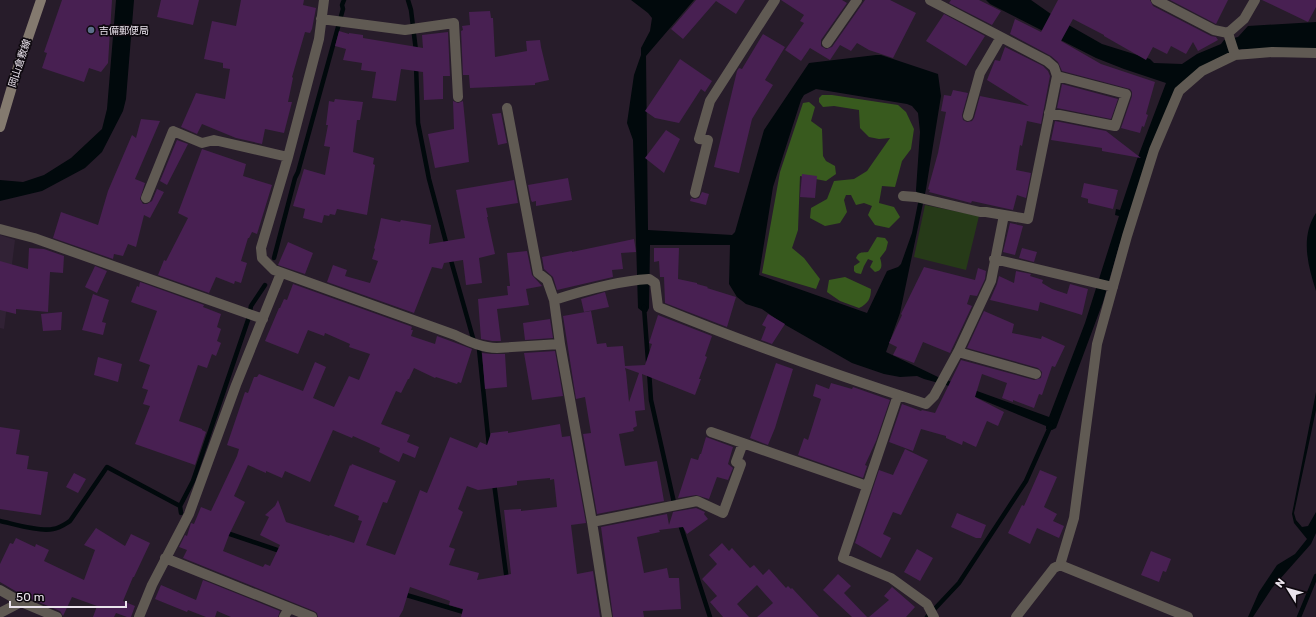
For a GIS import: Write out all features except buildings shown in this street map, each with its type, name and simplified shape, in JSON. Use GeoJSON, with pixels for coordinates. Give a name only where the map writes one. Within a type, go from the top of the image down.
{"type":"FeatureCollection","features":[{"type":"Feature","properties":{"kind":"main road","name":"岡山倉敷線"},"geometry":{"type":"LineString","coordinates":[[0,127],[16,73],[41,0]]}},
{"type":"Feature","properties":{"kind":"street"},"geometry":{"type":"LineString","coordinates":[[324,0],[319,39],[288,157],[261,248],[262,258],[274,270],[281,273],[455,335],[476,344],[497,348],[560,344]]}},
{"type":"Feature","properties":{"kind":"street"},"geometry":{"type":"LineString","coordinates":[[695,193],[708,140],[699,139],[710,101],[775,0]]}},
{"type":"Feature","properties":{"kind":"street"},"geometry":{"type":"LineString","coordinates":[[827,44],[857,0]]}},
{"type":"Feature","properties":{"kind":"street"},"geometry":{"type":"LineString","coordinates":[[903,196],[921,198],[980,212],[1028,219],[1056,76],[1054,68],[1047,61],[930,0]]}},
{"type":"Feature","properties":{"kind":"street"},"geometry":{"type":"LineString","coordinates":[[1156,0],[1214,30],[1228,33]]}},
{"type":"Feature","properties":{"kind":"street"},"geometry":{"type":"LineString","coordinates":[[1228,33],[1244,19],[1254,0]]}},
{"type":"Feature","properties":{"kind":"street"},"geometry":{"type":"LineString","coordinates":[[321,19],[405,30],[454,23],[458,97]]}},
{"type":"Feature","properties":{"kind":"street"},"geometry":{"type":"LineString","coordinates":[[1228,33],[1234,53]]}},
{"type":"Feature","properties":{"kind":"street"},"geometry":{"type":"LineString","coordinates":[[968,116],[980,73],[1001,37]]}},
{"type":"Feature","properties":{"kind":"street"},"geometry":{"type":"LineString","coordinates":[[1016,617],[1054,568],[1060,565],[1074,518],[1096,344],[1110,286],[1154,150],[1179,91],[1202,71],[1234,53],[1316,53]]}},
{"type":"Feature","properties":{"kind":"street"},"geometry":{"type":"LineString","coordinates":[[1049,113],[1115,126],[1126,94],[1056,76]]}},
{"type":"Feature","properties":{"kind":"street"},"geometry":{"type":"LineString","coordinates":[[507,108],[538,273],[547,280],[554,300],[560,344],[592,522],[607,617]]}},
{"type":"Feature","properties":{"kind":"street"},"geometry":{"type":"LineString","coordinates":[[146,198],[173,131],[202,143],[214,140],[288,157]]}},
{"type":"Feature","properties":{"kind":"street"},"geometry":{"type":"LineString","coordinates":[[554,300],[584,291],[634,280],[649,279],[655,283],[658,307],[718,331],[852,380],[926,404],[934,396],[958,352],[991,281],[994,259],[1004,215]]}},
{"type":"Feature","properties":{"kind":"street"},"geometry":{"type":"LineString","coordinates":[[0,229],[34,238],[254,316]]}},
{"type":"Feature","properties":{"kind":"street"},"geometry":{"type":"LineString","coordinates":[[994,259],[1110,286]]}},
{"type":"Feature","properties":{"kind":"street"},"geometry":{"type":"LineString","coordinates":[[139,617],[152,584],[189,514],[236,385],[254,316],[281,273]]}},
{"type":"Feature","properties":{"kind":"street"},"geometry":{"type":"LineString","coordinates":[[958,352],[1036,374]]}},
{"type":"Feature","properties":{"kind":"street"},"geometry":{"type":"LineString","coordinates":[[898,395],[843,558],[891,578],[927,604],[932,613]]}},
{"type":"Feature","properties":{"kind":"street"},"geometry":{"type":"LineString","coordinates":[[711,432],[867,486]]}},
{"type":"Feature","properties":{"kind":"street"},"geometry":{"type":"LineString","coordinates":[[592,522],[697,501],[723,514],[740,464],[736,462],[744,443]]}},
{"type":"Feature","properties":{"kind":"street"},"geometry":{"type":"LineString","coordinates":[[165,558],[312,617]]}},
{"type":"Feature","properties":{"kind":"street"},"geometry":{"type":"LineString","coordinates":[[1060,565],[1188,617]]}},
{"type":"Feature","properties":{"kind":"street"},"geometry":{"type":"LineString","coordinates":[[0,590],[21,602],[57,617]]}},
{"type":"Feature","properties":{"kind":"street"},"geometry":{"type":"LineString","coordinates":[[0,613],[21,602]]}},
{"type":"Feature","properties":{"kind":"street"},"geometry":{"type":"LineString","coordinates":[[284,617],[290,608]]}},
{"type":"Feature","properties":{"kind":"shaded area"},"geometry":{"type":"Polygon","coordinates":[[[116,0],[134,0],[126,99],[123,111],[102,152],[85,168],[42,191],[0,201],[0,180],[23,182],[44,175],[71,158],[102,129],[107,109],[116,0]]]}},
{"type":"Feature","properties":{"kind":"shaded area"},"geometry":{"type":"Polygon","coordinates":[[[631,0],[694,0],[646,56],[648,230],[732,235],[735,232],[764,130],[809,63],[881,55],[938,74],[941,96],[926,189],[900,313],[886,352],[938,377],[1049,417],[1085,323],[1119,216],[1115,215],[1116,209],[1120,210],[1136,162],[1166,83],[1096,58],[990,4],[986,0],[1031,0],[1058,19],[1102,44],[1150,59],[1154,63],[1182,64],[1197,54],[1221,44],[1224,40],[1238,37],[1248,26],[1316,22],[1316,49],[1242,49],[1228,54],[1180,85],[1119,246],[1103,302],[1056,428],[1052,430],[1046,429],[1046,426],[946,385],[917,376],[900,377],[884,374],[852,363],[782,323],[762,309],[746,304],[737,297],[729,284],[730,245],[650,245],[649,308],[647,312],[643,312],[638,308],[633,140],[627,123],[634,75],[641,55],[641,48],[650,31],[652,18],[631,0]],[[816,89],[804,95],[801,100],[773,187],[759,275],[867,313],[887,271],[898,267],[901,264],[912,233],[918,203],[916,190],[920,132],[918,113],[912,106],[816,89]]]}},
{"type":"Feature","properties":{"kind":"shaded area"},"geometry":{"type":"Polygon","coordinates":[[[1316,213],[1316,291],[1308,262],[1307,242],[1311,222],[1316,213]]]}},
{"type":"Feature","properties":{"kind":"shaded area"},"geometry":{"type":"Polygon","coordinates":[[[0,235],[15,240],[4,329],[0,328],[0,235]]]}},
{"type":"Feature","properties":{"kind":"shaded area"},"geometry":{"type":"Polygon","coordinates":[[[1316,392],[1316,410],[1294,513],[1296,520],[1302,527],[1308,526],[1316,512],[1316,533],[1311,544],[1272,588],[1253,617],[1248,617],[1259,592],[1277,565],[1295,554],[1307,539],[1294,523],[1292,514],[1316,392]]]}},
{"type":"Feature","properties":{"kind":"green space"},"geometry":{"type":"Polygon","coordinates":[[[822,95],[832,95],[898,105],[906,112],[914,129],[911,149],[902,161],[895,187],[882,186],[879,203],[894,207],[900,217],[889,228],[875,225],[868,215],[872,206],[864,203],[856,205],[851,195],[846,195],[844,200],[847,212],[840,223],[825,226],[810,218],[811,208],[827,199],[834,181],[854,179],[867,171],[890,138],[879,139],[869,137],[860,128],[859,110],[834,106],[823,107],[819,102],[819,98],[822,95]]]}},
{"type":"Feature","properties":{"kind":"green space"},"geometry":{"type":"Polygon","coordinates":[[[809,102],[815,107],[811,121],[822,129],[823,156],[826,161],[835,166],[836,174],[826,181],[800,176],[798,230],[792,248],[804,258],[820,279],[816,289],[762,273],[780,172],[803,103],[809,102]]]}},
{"type":"Feature","properties":{"kind":"green space"},"geometry":{"type":"Polygon","coordinates":[[[925,205],[979,216],[966,270],[914,257],[925,205]]]}},
{"type":"Feature","properties":{"kind":"green space"},"geometry":{"type":"Polygon","coordinates":[[[877,237],[885,238],[888,242],[886,250],[880,258],[881,269],[875,272],[870,267],[873,261],[868,259],[861,274],[856,273],[854,271],[854,266],[860,262],[856,258],[858,254],[868,252],[877,237]]]}},
{"type":"Feature","properties":{"kind":"green space"},"geometry":{"type":"Polygon","coordinates":[[[845,277],[871,289],[865,305],[859,308],[840,301],[827,292],[829,280],[845,277]]]}},
{"type":"Feature","properties":{"kind":"waterway"},"geometry":{"type":"LineString","coordinates":[[274,258],[343,9],[342,5],[344,0]]}},
{"type":"Feature","properties":{"kind":"waterway"},"geometry":{"type":"LineString","coordinates":[[408,0],[411,10],[416,51]]}},
{"type":"Feature","properties":{"kind":"waterway"},"geometry":{"type":"LineString","coordinates":[[416,65],[418,123],[429,179],[447,246]]}},
{"type":"Feature","properties":{"kind":"waterway"},"geometry":{"type":"LineString","coordinates":[[450,257],[473,338],[479,349],[489,446]]}},
{"type":"Feature","properties":{"kind":"waterway"},"geometry":{"type":"LineString","coordinates":[[0,521],[48,530],[60,527],[70,521],[107,467],[180,506],[193,481],[248,320],[251,306],[265,285]]}},
{"type":"Feature","properties":{"kind":"waterway"},"geometry":{"type":"LineString","coordinates":[[644,307],[648,361]]}},
{"type":"Feature","properties":{"kind":"waterway"},"geometry":{"type":"LineString","coordinates":[[649,371],[651,400],[675,507]]}},
{"type":"Feature","properties":{"kind":"waterway"},"geometry":{"type":"LineString","coordinates":[[927,617],[959,583],[1026,481],[1051,425]]}},
{"type":"Feature","properties":{"kind":"waterway"},"geometry":{"type":"LineString","coordinates":[[494,483],[507,581]]}},
{"type":"Feature","properties":{"kind":"waterway"},"geometry":{"type":"LineString","coordinates":[[180,506],[181,513]]}},
{"type":"Feature","properties":{"kind":"waterway"},"geometry":{"type":"LineString","coordinates":[[679,521],[710,617]]}},
{"type":"Feature","properties":{"kind":"waterway"},"geometry":{"type":"LineString","coordinates":[[224,532],[283,552]]}},
{"type":"Feature","properties":{"kind":"waterway"},"geometry":{"type":"LineString","coordinates":[[1299,617],[1316,576]]}},
{"type":"Feature","properties":{"kind":"waterway"},"geometry":{"type":"LineString","coordinates":[[403,594],[467,613]]}},
{"type":"Feature","properties":{"kind":"place","name":"吉備郵便局"},"geometry":{"type":"Point","coordinates":[91,30]}}]}
